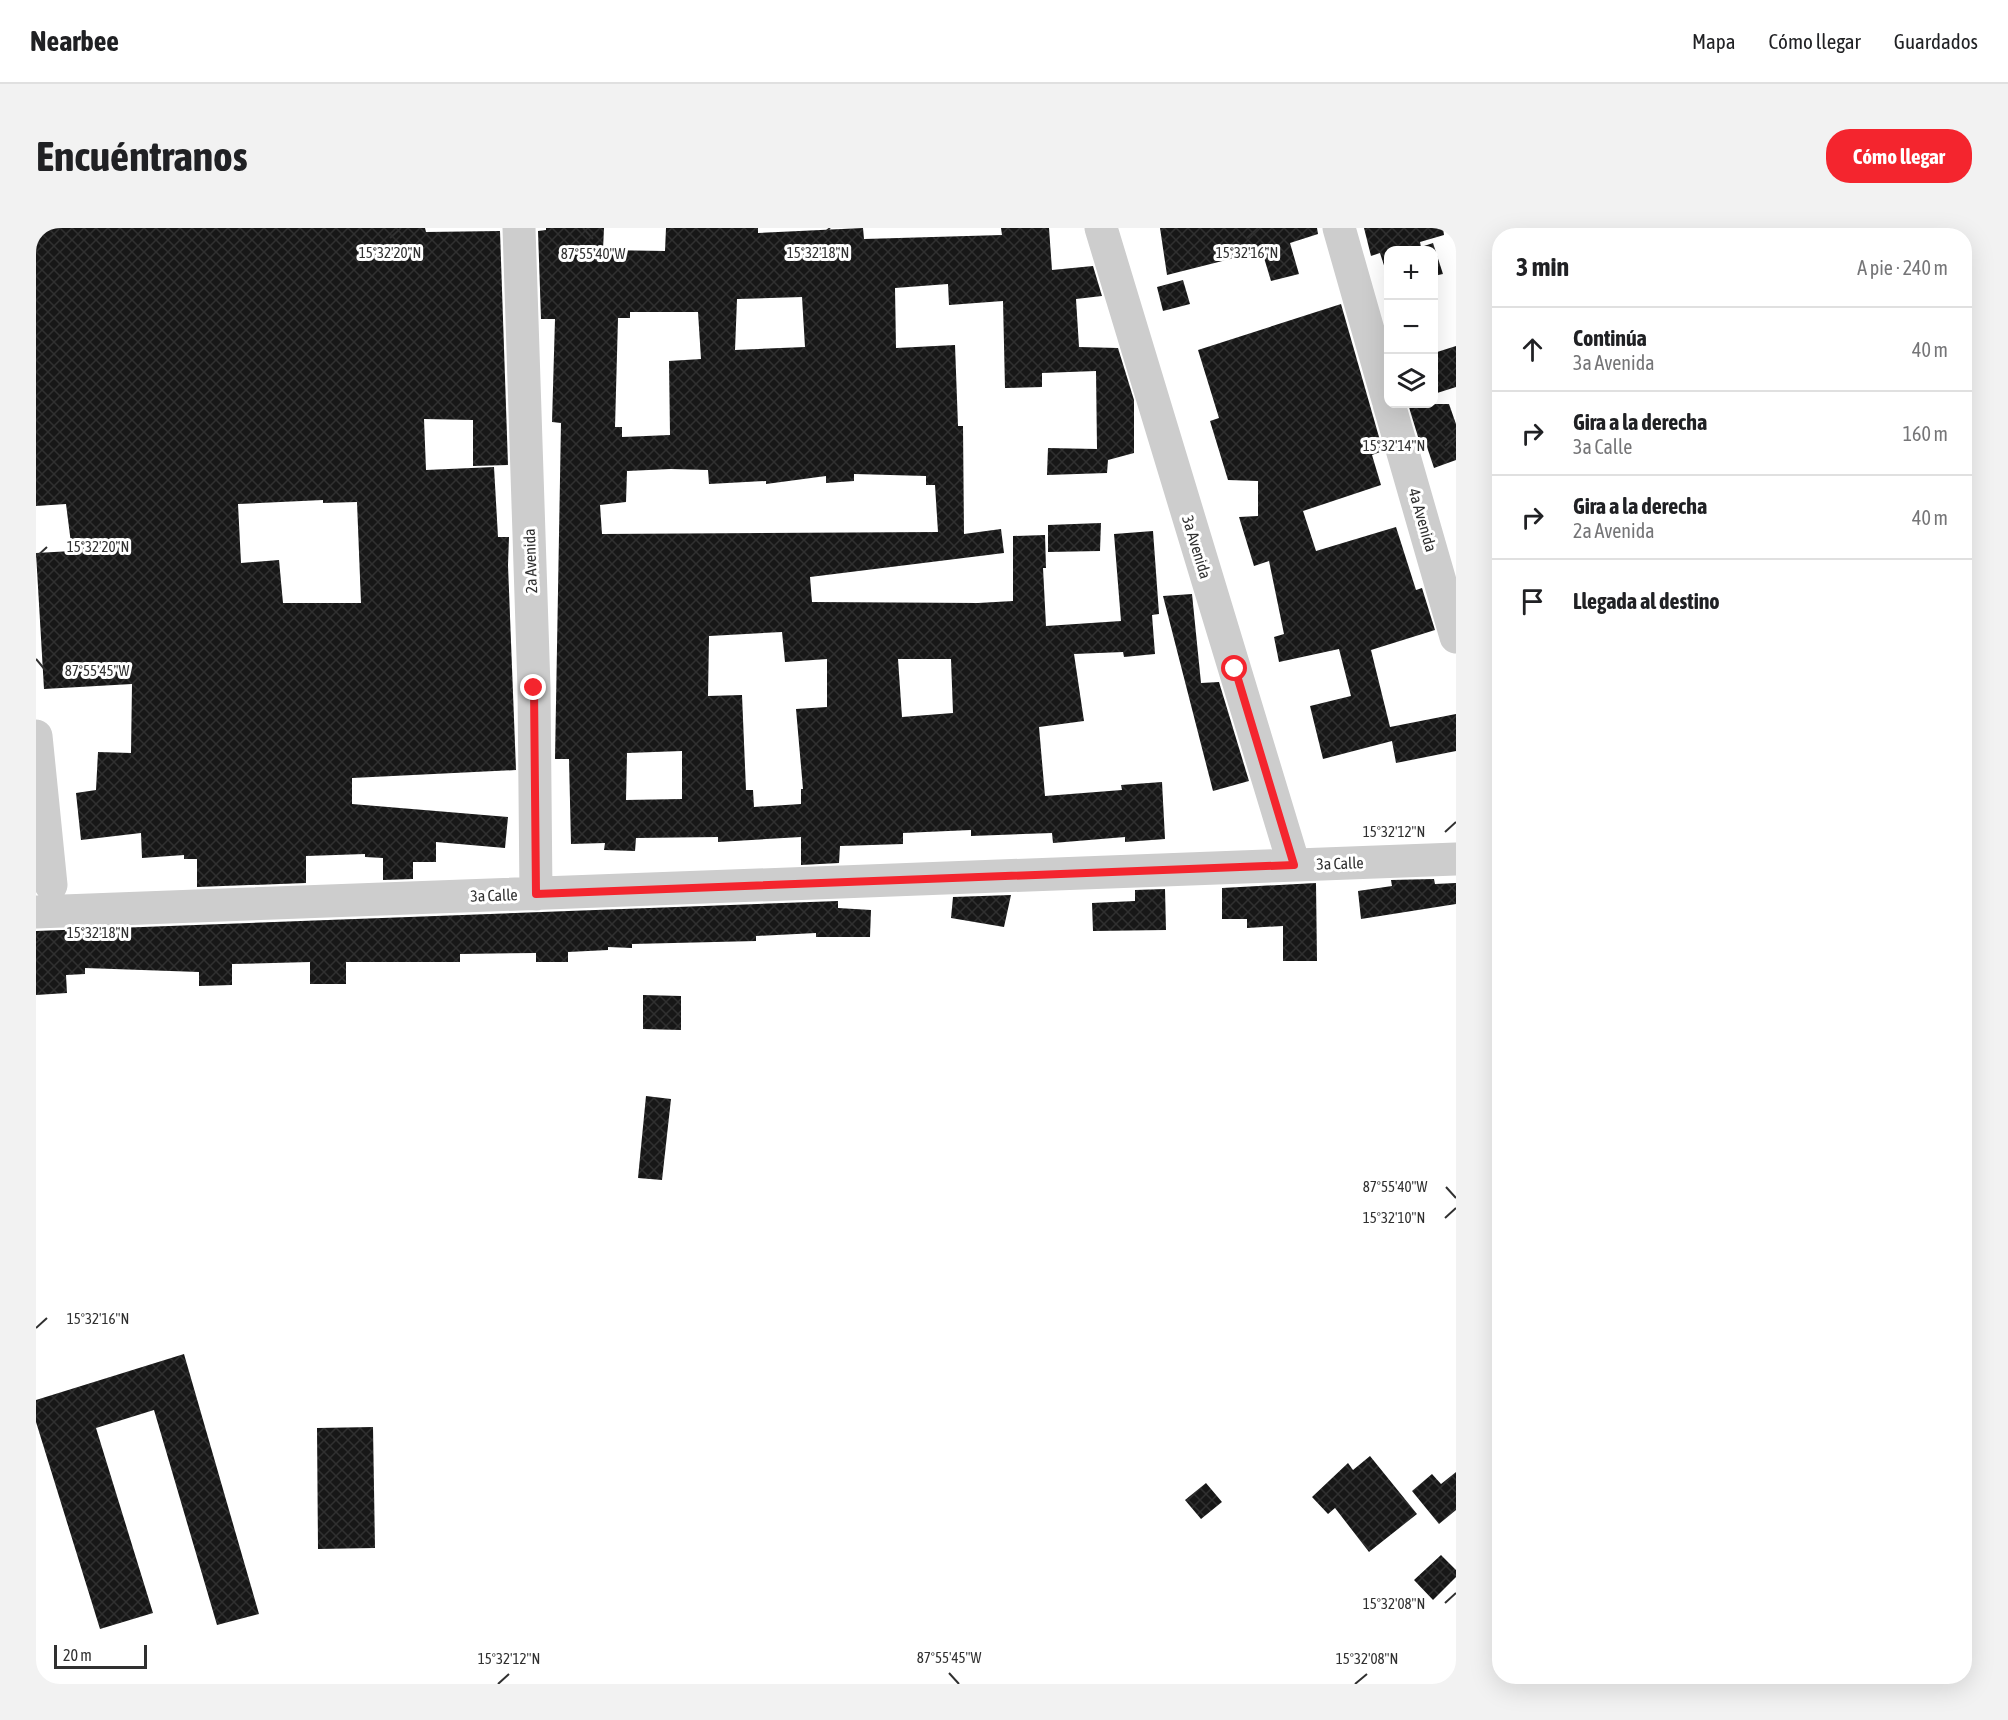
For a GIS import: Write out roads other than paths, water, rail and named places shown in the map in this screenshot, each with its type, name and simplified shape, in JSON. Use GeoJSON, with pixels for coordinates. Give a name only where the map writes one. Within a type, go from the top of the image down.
{"type":"FeatureCollection","features":[{"type":"Feature","properties":{"kind":"street","name":"2a Avenida"},"geometry":{"type":"LineString","coordinates":[[519,228],[534,688],[536,894]]}},
{"type":"Feature","properties":{"kind":"street","name":"3a Avenida"},"geometry":{"type":"LineString","coordinates":[[1101,228],[1294,865]]}},
{"type":"Feature","properties":{"kind":"street","name":"4a Avenida"},"geometry":{"type":"LineString","coordinates":[[1339,228],[1384,385]]}},
{"type":"Feature","properties":{"kind":"street","name":"4a Avenida"},"geometry":{"type":"LineString","coordinates":[[1391,408],[1456,637]]}},
{"type":"Feature","properties":{"kind":"street"},"geometry":{"type":"LineString","coordinates":[[36,736],[43,899]]}},
{"type":"Feature","properties":{"kind":"street","name":"3a Calle"},"geometry":{"type":"LineString","coordinates":[[43,899],[536,894],[1456,859]]}}]}
